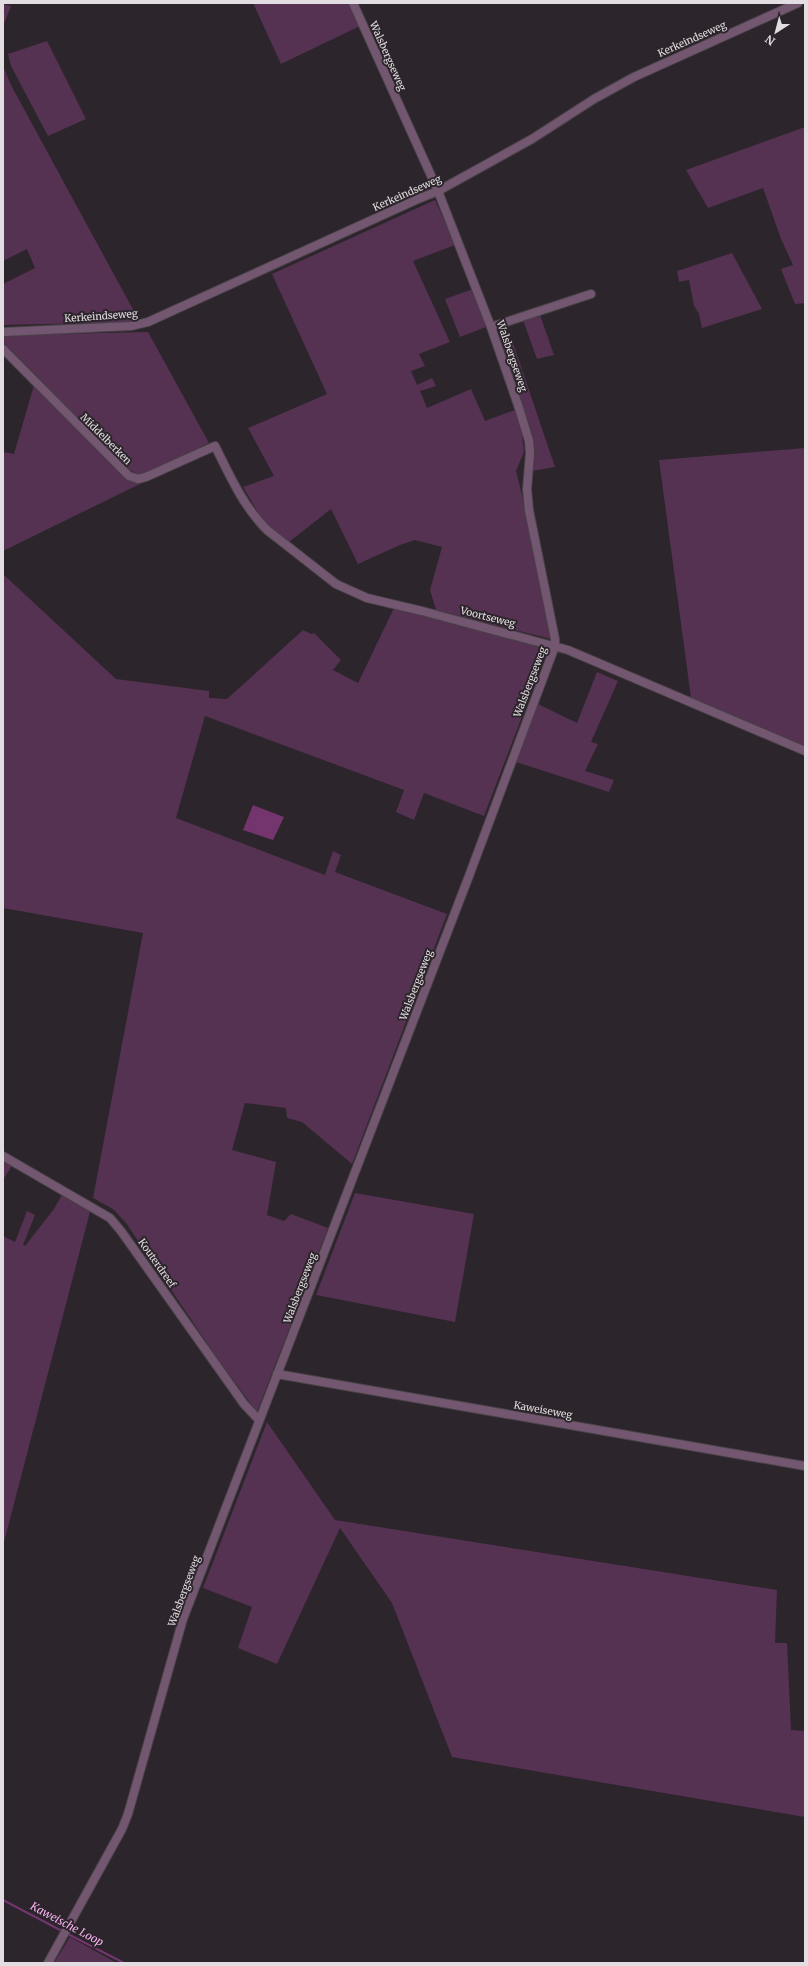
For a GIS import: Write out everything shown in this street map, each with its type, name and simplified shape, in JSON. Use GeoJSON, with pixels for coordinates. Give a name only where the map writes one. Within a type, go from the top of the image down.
{"type":"FeatureCollection","features":[{"type":"Feature","properties":{"kind":"street","name":"Walsbergseweg"},"geometry":{"type":"LineString","coordinates":[[48,1963],[122,1829],[128,1814],[182,1620],[466,883],[555,646],[554,632],[529,510],[527,489],[530,453],[529,441],[518,405],[491,327],[438,191],[353,3]]}},
{"type":"Feature","properties":{"kind":"street","name":"Kerkeindseweg"},"geometry":{"type":"LineString","coordinates":[[3,332],[131,326],[148,322],[438,191],[532,139],[594,99],[634,77],[798,3]]}},
{"type":"Feature","properties":{"kind":"street"},"geometry":{"type":"LineString","coordinates":[[491,327],[592,294]]}},
{"type":"Feature","properties":{"kind":"street","name":"Middelberken"},"geometry":{"type":"LineString","coordinates":[[3,349],[129,476],[138,479],[146,477],[215,446]]}},
{"type":"Feature","properties":{"kind":"street","name":"Voortseweg"},"geometry":{"type":"LineString","coordinates":[[215,446],[243,500],[257,520],[267,530],[336,584],[367,598],[574,652],[805,751]]}},
{"type":"Feature","properties":{"kind":"street","name":"Kouterdreef"},"geometry":{"type":"LineString","coordinates":[[3,1156],[110,1218],[122,1231],[244,1404],[259,1420]]}},
{"type":"Feature","properties":{"kind":"street","name":"Kaweiseweg"},"geometry":{"type":"LineString","coordinates":[[277,1374],[805,1466]]}},
{"type":"Feature","properties":{"kind":"shaded area"},"geometry":{"type":"Polygon","coordinates":[[[253,3],[353,3],[360,26],[281,64],[253,3]]]}},
{"type":"Feature","properties":{"kind":"shaded area"},"geometry":{"type":"Polygon","coordinates":[[[3,4],[11,6],[3,26],[3,4]]]}},
{"type":"Feature","properties":{"kind":"shaded area"},"geometry":{"type":"Polygon","coordinates":[[[47,41],[86,119],[48,136],[11,66],[8,54],[47,41]]]}},
{"type":"Feature","properties":{"kind":"shaded area"},"geometry":{"type":"Polygon","coordinates":[[[3,66],[12,87],[139,321],[3,325],[3,284],[35,268],[27,249],[3,261],[3,66]]]}},
{"type":"Feature","properties":{"kind":"shaded area"},"geometry":{"type":"Polygon","coordinates":[[[805,127],[805,303],[795,304],[781,269],[793,265],[781,239],[763,188],[708,208],[686,170],[805,127]]]}},
{"type":"Feature","properties":{"kind":"shaded area"},"geometry":{"type":"Polygon","coordinates":[[[435,200],[455,245],[413,261],[450,342],[419,354],[425,366],[411,371],[417,385],[432,378],[436,386],[420,391],[427,408],[471,389],[485,421],[515,410],[522,435],[524,452],[516,471],[551,639],[436,610],[430,590],[442,547],[415,540],[400,545],[358,564],[331,509],[289,542],[263,521],[243,487],[274,476],[248,428],[327,394],[272,274],[435,200]]]}},
{"type":"Feature","properties":{"kind":"shaded area"},"geometry":{"type":"Polygon","coordinates":[[[732,253],[762,309],[702,328],[699,314],[694,306],[689,280],[679,282],[677,271],[732,253]]]}},
{"type":"Feature","properties":{"kind":"shaded area"},"geometry":{"type":"Polygon","coordinates":[[[473,289],[486,327],[460,337],[445,299],[473,289]]]}},
{"type":"Feature","properties":{"kind":"shaded area"},"geometry":{"type":"Polygon","coordinates":[[[540,315],[554,355],[537,359],[523,320],[540,315]]]}},
{"type":"Feature","properties":{"kind":"shaded area"},"geometry":{"type":"Polygon","coordinates":[[[148,332],[209,443],[145,474],[136,474],[123,464],[3,342],[3,335],[148,332]]]}},
{"type":"Feature","properties":{"kind":"shaded area"},"geometry":{"type":"Polygon","coordinates":[[[501,340],[510,340],[513,343],[555,467],[532,471],[531,432],[501,340]]]}},
{"type":"Feature","properties":{"kind":"shaded area"},"geometry":{"type":"Polygon","coordinates":[[[34,385],[138,481],[144,482],[3,551],[3,452],[14,454],[34,385]]]}},
{"type":"Feature","properties":{"kind":"shaded area"},"geometry":{"type":"Polygon","coordinates":[[[805,448],[805,748],[691,698],[659,460],[805,448]]]}},
{"type":"Feature","properties":{"kind":"shaded area"},"geometry":{"type":"Polygon","coordinates":[[[3,574],[116,679],[209,691],[209,698],[227,699],[303,630],[311,634],[314,633],[341,660],[333,670],[358,683],[394,608],[522,641],[547,651],[484,816],[424,793],[414,820],[396,812],[404,790],[205,716],[176,818],[325,875],[333,851],[341,855],[335,872],[447,914],[352,1164],[302,1122],[287,1118],[286,1108],[245,1103],[232,1150],[276,1162],[267,1215],[284,1221],[291,1214],[328,1228],[257,1412],[217,1358],[126,1223],[113,1209],[93,1198],[143,933],[3,908],[3,574]]]}},
{"type":"Feature","properties":{"kind":"shaded area"},"geometry":{"type":"Polygon","coordinates":[[[597,672],[618,681],[591,742],[598,744],[585,771],[614,780],[609,792],[516,762],[538,704],[577,723],[597,672]]]}},
{"type":"Feature","properties":{"kind":"shaded area"},"geometry":{"type":"Polygon","coordinates":[[[253,805],[284,817],[273,840],[243,830],[253,805]]]}},
{"type":"Feature","properties":{"kind":"shaded area"},"geometry":{"type":"Polygon","coordinates":[[[3,1159],[13,1164],[3,1180],[3,1159]]]}},
{"type":"Feature","properties":{"kind":"shaded area"},"geometry":{"type":"Polygon","coordinates":[[[63,1193],[91,1208],[3,1546],[3,1236],[15,1242],[27,1211],[35,1215],[23,1245],[25,1246],[54,1209],[63,1193]]]}},
{"type":"Feature","properties":{"kind":"shaded area"},"geometry":{"type":"Polygon","coordinates":[[[355,1193],[474,1214],[455,1322],[316,1295],[355,1193]]]}},
{"type":"Feature","properties":{"kind":"shaded area"},"geometry":{"type":"Polygon","coordinates":[[[267,1422],[335,1520],[777,1590],[775,1643],[787,1643],[791,1730],[805,1731],[805,1817],[452,1757],[392,1603],[340,1528],[277,1664],[238,1648],[252,1607],[203,1588],[267,1422]]]}},
{"type":"Feature","properties":{"kind":"shaded area"},"geometry":{"type":"Polygon","coordinates":[[[70,1937],[115,1962],[117,1963],[54,1963],[70,1937]]]}},
{"type":"Feature","properties":{"kind":"waterway","name":"Kaweische Loop"},"geometry":{"type":"LineString","coordinates":[[3,1900],[62,1931]]}},
{"type":"Feature","properties":{"kind":"waterway","name":"Kaweische Loop"},"geometry":{"type":"LineString","coordinates":[[66,1933],[124,1963]]}}]}
